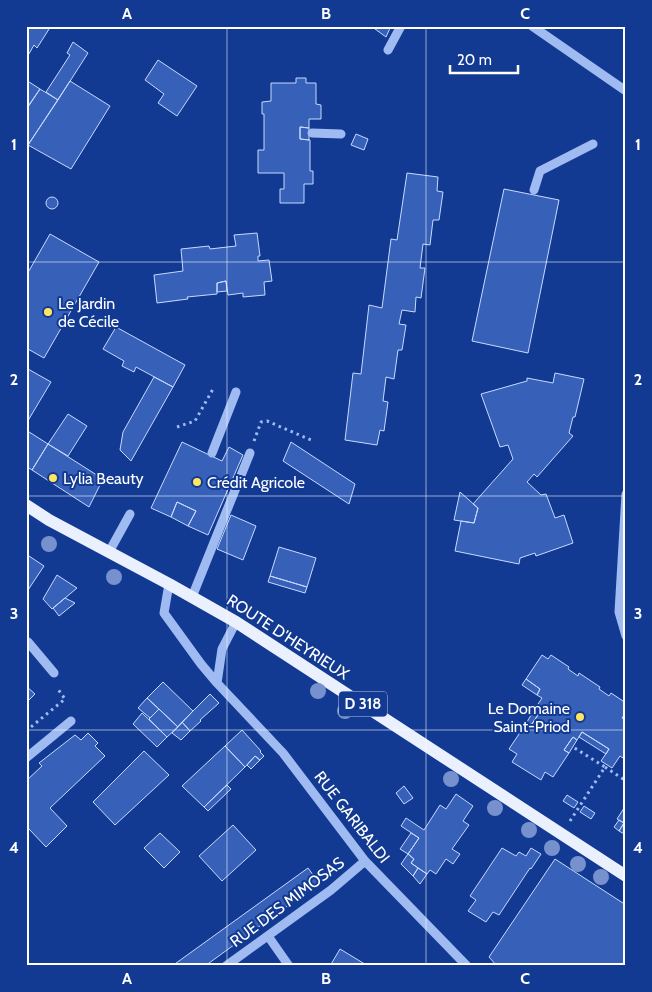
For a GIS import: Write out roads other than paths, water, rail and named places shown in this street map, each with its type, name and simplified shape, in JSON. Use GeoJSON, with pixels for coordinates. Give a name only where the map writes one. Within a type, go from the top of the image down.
{"type":"FeatureCollection","features":[{"type":"Feature","properties":{"kind":"main road","name":"ROUTE D'HEYRIEUX"},"geometry":{"type":"LineString","coordinates":[[26,505],[49,520],[236,622],[626,876]]}},
{"type":"Feature","properties":{"kind":"street"},"geometry":{"type":"LineString","coordinates":[[388,50],[401,26]]}},
{"type":"Feature","properties":{"kind":"street"},"geometry":{"type":"LineString","coordinates":[[532,26],[626,91]]}},
{"type":"Feature","properties":{"kind":"street"},"geometry":{"type":"LineString","coordinates":[[312,133],[341,134]]}},
{"type":"Feature","properties":{"kind":"street"},"geometry":{"type":"LineString","coordinates":[[534,190],[540,171],[593,144]]}},
{"type":"Feature","properties":{"kind":"street"},"geometry":{"type":"LineString","coordinates":[[212,453],[236,392]]}},
{"type":"Feature","properties":{"kind":"street"},"geometry":{"type":"LineString","coordinates":[[192,597],[250,453]]}},
{"type":"Feature","properties":{"kind":"street"},"geometry":{"type":"LineString","coordinates":[[626,494],[619,612],[626,636]]}},
{"type":"Feature","properties":{"kind":"street"},"geometry":{"type":"LineString","coordinates":[[109,552],[130,514]]}},
{"type":"Feature","properties":{"kind":"street","name":"RUE GARIBALDI"},"geometry":{"type":"LineString","coordinates":[[169,584],[164,613],[201,664],[283,753],[365,861],[467,966]]}},
{"type":"Feature","properties":{"kind":"street"},"geometry":{"type":"LineString","coordinates":[[217,683],[222,649],[236,622]]}},
{"type":"Feature","properties":{"kind":"street"},"geometry":{"type":"LineString","coordinates":[[26,644],[28,642],[54,673]]}},
{"type":"Feature","properties":{"kind":"street"},"geometry":{"type":"LineString","coordinates":[[26,758],[71,721]]}},
{"type":"Feature","properties":{"kind":"street","name":"RUE DES MIMOSAS"},"geometry":{"type":"LineString","coordinates":[[226,966],[331,890],[365,861]]}},
{"type":"Feature","properties":{"kind":"street"},"geometry":{"type":"LineString","coordinates":[[268,936],[289,966]]}},
{"type":"Feature","properties":{"kind":"place","name":"Le Jardin de Cécile"},"geometry":{"type":"Point","coordinates":[48,312]}},
{"type":"Feature","properties":{"kind":"place","name":"Lylia Beauty"},"geometry":{"type":"Point","coordinates":[53,478]}},
{"type":"Feature","properties":{"kind":"place","name":"Crédit Agricole"},"geometry":{"type":"Point","coordinates":[197,482]}},
{"type":"Feature","properties":{"kind":"place","name":"Le Domaine Saint-Priod"},"geometry":{"type":"Point","coordinates":[580,717]}}]}
